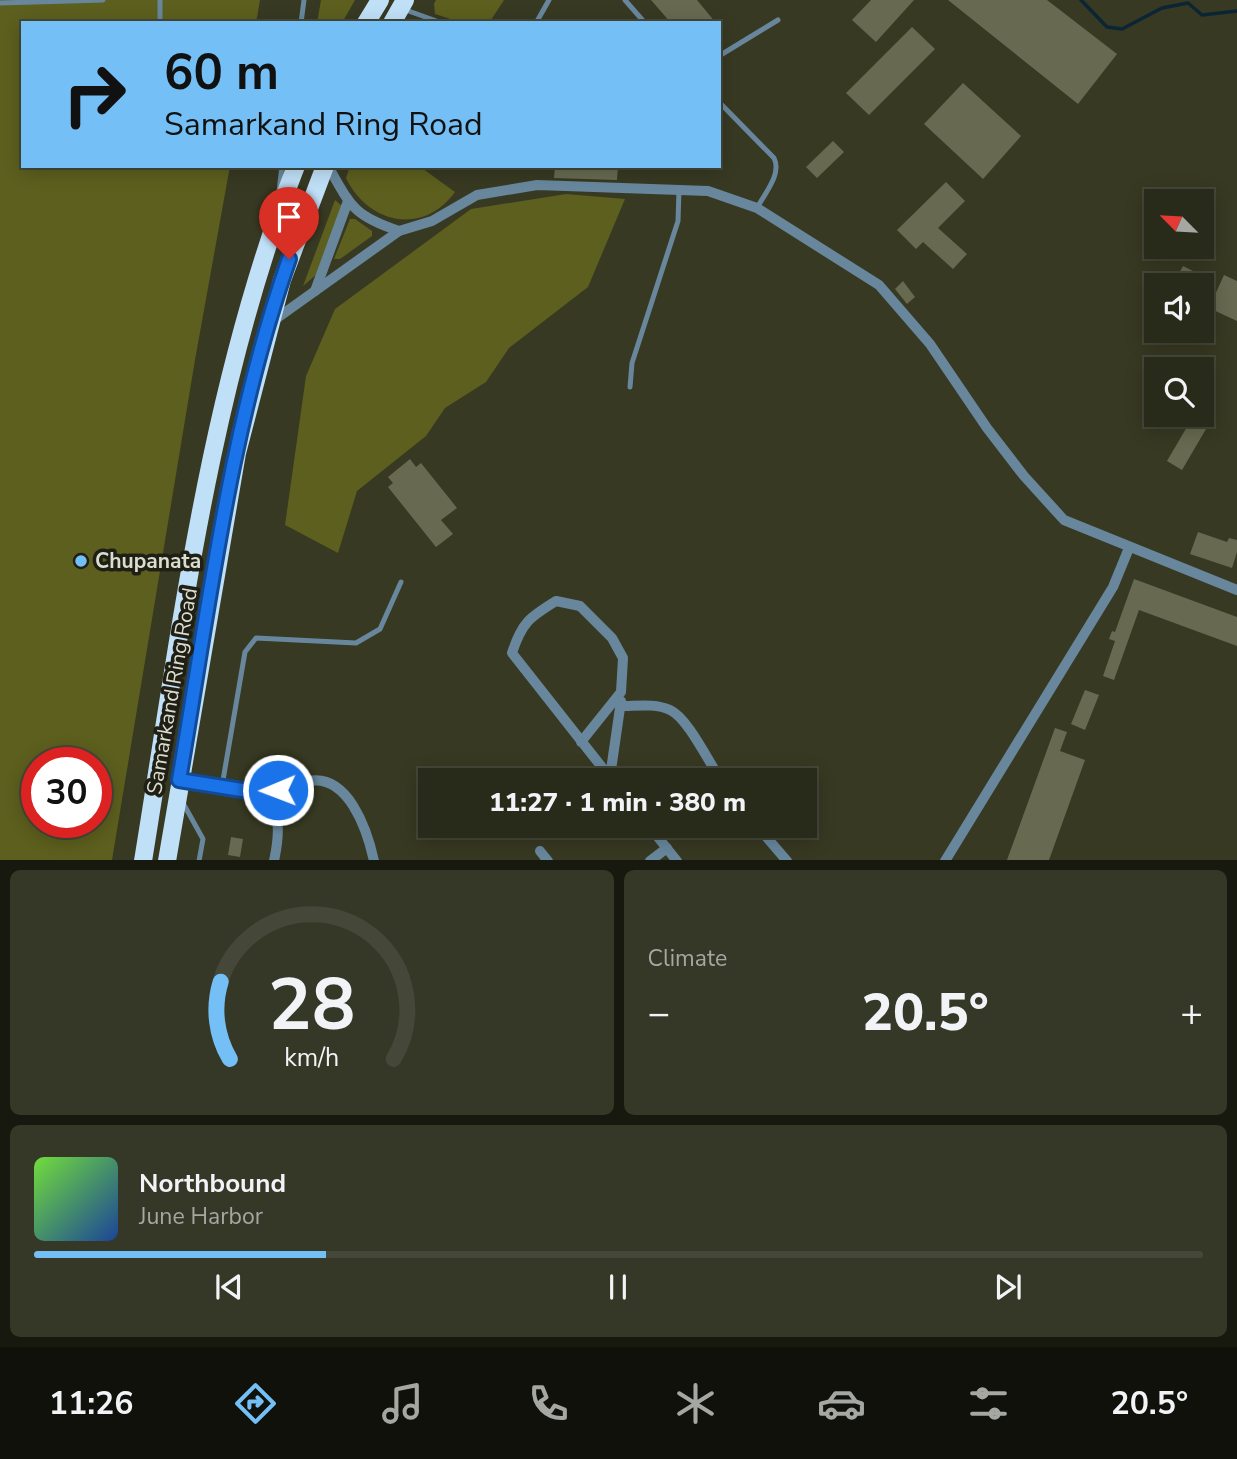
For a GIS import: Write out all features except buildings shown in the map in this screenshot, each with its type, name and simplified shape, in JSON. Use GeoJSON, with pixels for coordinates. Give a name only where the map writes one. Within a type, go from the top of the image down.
{"type":"FeatureCollection","features":[{"type":"Feature","properties":{"kind":"highway"},"geometry":{"type":"LineString","coordinates":[[367,21],[380,0]]}},
{"type":"Feature","properties":{"kind":"highway","name":"Samarkand Ring Road"},"geometry":{"type":"LineString","coordinates":[[143,860],[186,599],[222,413],[240,337],[275,222],[295,168]]}},
{"type":"Feature","properties":{"kind":"highway","name":"Samarkand Ring Road"},"geometry":{"type":"LineString","coordinates":[[167,860],[237,453],[269,324],[297,238],[326,168]]}},
{"type":"Feature","properties":{"kind":"street"},"geometry":{"type":"LineString","coordinates":[[328,168],[348,201],[369,221],[400,231]]}},
{"type":"Feature","properties":{"kind":"street"},"geometry":{"type":"LineString","coordinates":[[269,324],[400,231],[432,220],[477,195],[525,187],[708,191],[757,208],[879,285],[930,344],[987,428],[1064,520],[1237,590]]}},
{"type":"Feature","properties":{"kind":"street"},"geometry":{"type":"LineString","coordinates":[[315,291],[348,201]]}},
{"type":"Feature","properties":{"kind":"street"},"geometry":{"type":"LineString","coordinates":[[945,860],[1113,587],[1129,548]]}},
{"type":"Feature","properties":{"kind":"street"},"geometry":{"type":"LineString","coordinates":[[602,768],[512,653],[519,630],[534,615],[556,600],[580,606],[612,638],[623,658],[621,706],[613,768]]}},
{"type":"Feature","properties":{"kind":"street"},"geometry":{"type":"LineString","coordinates":[[581,742],[621,691]]}},
{"type":"Feature","properties":{"kind":"street"},"geometry":{"type":"LineString","coordinates":[[621,706],[655,705],[673,710],[713,768]]}},
{"type":"Feature","properties":{"kind":"street"},"geometry":{"type":"LineString","coordinates":[[178,787],[222,786],[263,791],[328,780],[342,789],[369,837],[374,860]]}},
{"type":"Feature","properties":{"kind":"street"},"geometry":{"type":"LineString","coordinates":[[263,791],[276,808],[278,840],[274,860]]}},
{"type":"Feature","properties":{"kind":"street"},"geometry":{"type":"LineString","coordinates":[[659,838],[677,860]]}},
{"type":"Feature","properties":{"kind":"street"},"geometry":{"type":"LineString","coordinates":[[768,838],[787,860]]}},
{"type":"Feature","properties":{"kind":"street"},"geometry":{"type":"LineString","coordinates":[[650,860],[667,848]]}},
{"type":"Feature","properties":{"kind":"lane"},"geometry":{"type":"LineString","coordinates":[[0,3],[103,0]]}},
{"type":"Feature","properties":{"kind":"lane"},"geometry":{"type":"LineString","coordinates":[[160,0],[160,21]]}},
{"type":"Feature","properties":{"kind":"lane"},"geometry":{"type":"LineString","coordinates":[[301,21],[304,0]]}},
{"type":"Feature","properties":{"kind":"lane"},"geometry":{"type":"LineString","coordinates":[[537,21],[549,0]]}},
{"type":"Feature","properties":{"kind":"lane"},"geometry":{"type":"LineString","coordinates":[[625,0],[643,21]]}},
{"type":"Feature","properties":{"kind":"lane"},"geometry":{"type":"LineString","coordinates":[[399,10],[435,21]]}},
{"type":"Feature","properties":{"kind":"lane"},"geometry":{"type":"LineString","coordinates":[[721,55],[778,20]]}},
{"type":"Feature","properties":{"kind":"lane"},"geometry":{"type":"LineString","coordinates":[[721,104],[777,164],[776,174],[757,208]]}},
{"type":"Feature","properties":{"kind":"lane"},"geometry":{"type":"LineString","coordinates":[[275,222],[282,168]]}},
{"type":"Feature","properties":{"kind":"lane"},"geometry":{"type":"LineString","coordinates":[[629,387],[632,363],[678,221],[679,190]]}},
{"type":"Feature","properties":{"kind":"lane"},"geometry":{"type":"LineString","coordinates":[[222,786],[245,652],[256,638],[356,643],[380,629],[401,582]]}},
{"type":"Feature","properties":{"kind":"lane"},"geometry":{"type":"LineString","coordinates":[[178,787],[203,839],[199,860]]}},
{"type":"Feature","properties":{"kind":"shaded area","name":"Chupanata"},"geometry":{"type":"Polygon","coordinates":[[[0,0],[260,0],[256,21],[21,21],[21,168],[230,168],[112,860],[0,860],[0,0]]]}},
{"type":"Feature","properties":{"kind":"shaded area"},"geometry":{"type":"Polygon","coordinates":[[[321,0],[355,0],[343,21],[317,21],[321,0]]]}},
{"type":"Feature","properties":{"kind":"shaded area"},"geometry":{"type":"Polygon","coordinates":[[[436,0],[504,0],[490,21],[457,21],[435,14],[436,0]]]}},
{"type":"Feature","properties":{"kind":"shaded area"},"geometry":{"type":"Polygon","coordinates":[[[349,168],[422,168],[455,192],[442,206],[428,215],[397,219],[368,206],[346,178],[349,168]]]}},
{"type":"Feature","properties":{"kind":"shaded area"},"geometry":{"type":"Polygon","coordinates":[[[566,194],[625,199],[588,287],[509,348],[486,382],[445,408],[426,436],[357,491],[338,553],[285,525],[306,376],[335,309],[471,209],[566,194]]]}},
{"type":"Feature","properties":{"kind":"shaded area"},"geometry":{"type":"Polygon","coordinates":[[[335,200],[342,206],[316,275],[303,286],[335,200]]]}},
{"type":"Feature","properties":{"kind":"shaded area"},"geometry":{"type":"Polygon","coordinates":[[[350,219],[355,219],[372,231],[372,236],[340,259],[334,259],[350,219]]]}},
{"type":"Feature","properties":{"kind":"waterway"},"geometry":{"type":"LineString","coordinates":[[1081,0],[1107,27],[1122,29],[1162,8],[1188,3],[1202,15],[1237,11]]}},
{"type":"Feature","properties":{"kind":"place","name":"Chupanata"},"geometry":{"type":"Point","coordinates":[81,561]}},
{"type":"Feature","properties":{"kind":"route"},"geometry":{"type":"LineString","coordinates":[[278,790],[248,791],[179,780],[237,453],[256,370],[289,259]]}}]}
